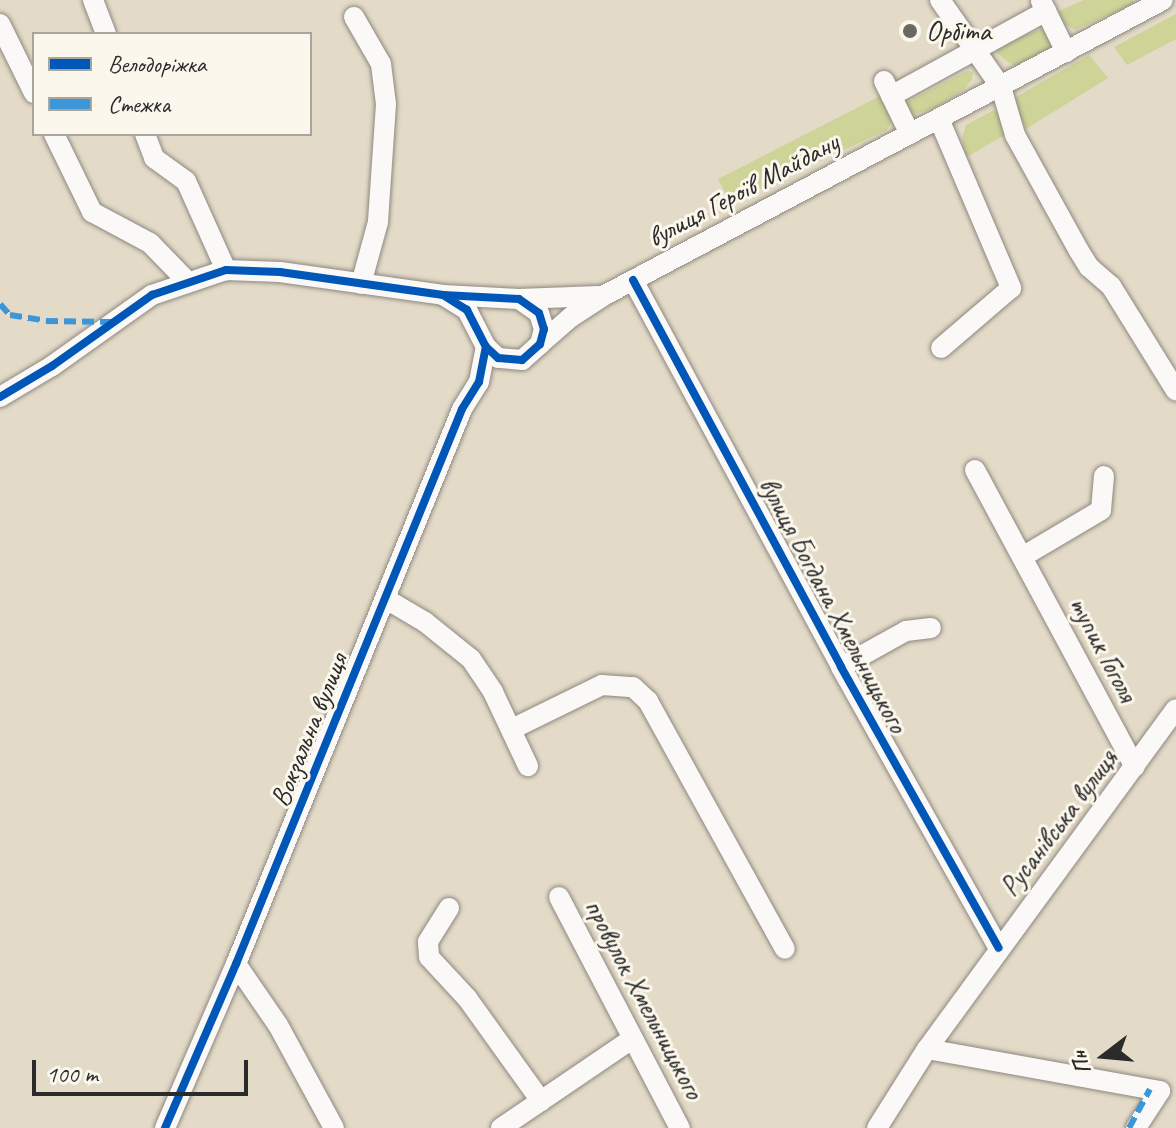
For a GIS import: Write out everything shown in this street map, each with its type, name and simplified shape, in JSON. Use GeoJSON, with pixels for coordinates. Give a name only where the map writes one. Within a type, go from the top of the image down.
{"type":"FeatureCollection","features":[{"type":"Feature","properties":{"kind":"street"},"geometry":{"type":"LineString","coordinates":[[93,0],[105,32]]}},
{"type":"Feature","properties":{"kind":"street"},"geometry":{"type":"LineString","coordinates":[[940,0],[1001,87],[1015,135],[1079,251],[1089,267],[1111,286],[1176,391]]}},
{"type":"Feature","properties":{"kind":"street","name":"вулиця Героїв Майдану"},"geometry":{"type":"LineString","coordinates":[[514,361],[529,356],[571,317],[603,296],[1163,0]]}},
{"type":"Feature","properties":{"kind":"street"},"geometry":{"type":"LineString","coordinates":[[910,134],[887,88],[974,49],[1043,5],[1066,52]]}},
{"type":"Feature","properties":{"kind":"street"},"geometry":{"type":"LineString","coordinates":[[354,17],[381,64],[386,104],[378,222],[361,284]]}},
{"type":"Feature","properties":{"kind":"street"},"geometry":{"type":"LineString","coordinates":[[0,24],[32,89]]}},
{"type":"Feature","properties":{"kind":"street"},"geometry":{"type":"LineString","coordinates":[[939,119],[1011,288],[941,348]]}},
{"type":"Feature","properties":{"kind":"street"},"geometry":{"type":"LineString","coordinates":[[55,136],[92,212],[150,243],[187,281]]}},
{"type":"Feature","properties":{"kind":"street"},"geometry":{"type":"LineString","coordinates":[[146,136],[154,158],[186,181],[226,270]]}},
{"type":"Feature","properties":{"kind":"street","name":"вулиця Героїв Майдану"},"geometry":{"type":"LineString","coordinates":[[0,397],[52,366],[152,295],[226,270],[443,295],[511,299],[603,296]]}},
{"type":"Feature","properties":{"kind":"street","name":"вулиця Богдана Хмельницького"},"geometry":{"type":"LineString","coordinates":[[633,280],[841,667],[999,948]]}},
{"type":"Feature","properties":{"kind":"street"},"geometry":{"type":"LineString","coordinates":[[443,295],[467,310],[484,343],[498,358],[514,361]]}},
{"type":"Feature","properties":{"kind":"street"},"geometry":{"type":"LineString","coordinates":[[484,343],[485,315],[511,299],[539,313],[544,329],[540,344]]}},
{"type":"Feature","properties":{"kind":"street","name":"Вокзальна вулиця"},"geometry":{"type":"LineString","coordinates":[[165,1128],[236,964],[462,409],[479,382],[484,343]]}},
{"type":"Feature","properties":{"kind":"street","name":"Вокзальна вулиця"},"geometry":{"type":"LineString","coordinates":[[479,382],[514,361]]}},
{"type":"Feature","properties":{"kind":"street","name":"тупик Гоголя"},"geometry":{"type":"LineString","coordinates":[[975,470],[1135,767]]}},
{"type":"Feature","properties":{"kind":"street"},"geometry":{"type":"LineString","coordinates":[[1022,557],[1101,510],[1104,476]]}},
{"type":"Feature","properties":{"kind":"street"},"geometry":{"type":"LineString","coordinates":[[386,599],[425,622],[471,659],[512,729],[528,766]]}},
{"type":"Feature","properties":{"kind":"street","name":"вулиця Богдана Хмельницького"},"geometry":{"type":"LineString","coordinates":[[841,667],[906,631],[931,628]]}},
{"type":"Feature","properties":{"kind":"street"},"geometry":{"type":"LineString","coordinates":[[512,729],[602,685],[633,687],[648,701],[785,949]]}},
{"type":"Feature","properties":{"kind":"street","name":"Русанівська вулиця"},"geometry":{"type":"LineString","coordinates":[[877,1128],[927,1049],[999,948],[1173,717]]}},
{"type":"Feature","properties":{"kind":"street","name":"провулок Хмельницького"},"geometry":{"type":"LineString","coordinates":[[559,897],[680,1128]]}},
{"type":"Feature","properties":{"kind":"street"},"geometry":{"type":"LineString","coordinates":[[449,908],[428,942],[429,957],[467,998],[541,1101]]}},
{"type":"Feature","properties":{"kind":"street"},"geometry":{"type":"LineString","coordinates":[[236,964],[278,1025],[334,1128]]}},
{"type":"Feature","properties":{"kind":"street"},"geometry":{"type":"LineString","coordinates":[[501,1128],[632,1039]]}},
{"type":"Feature","properties":{"kind":"street"},"geometry":{"type":"LineString","coordinates":[[927,1049],[1160,1091],[1136,1128]]}},
{"type":"Feature","properties":{"kind":"green space"},"geometry":{"type":"Polygon","coordinates":[[[1084,0],[1133,0],[1135,3],[1075,30],[1064,24],[1059,11],[1084,0]]]}},
{"type":"Feature","properties":{"kind":"green space"},"geometry":{"type":"Polygon","coordinates":[[[1176,14],[1176,39],[1127,65],[1114,47],[1176,14]]]}},
{"type":"Feature","properties":{"kind":"green space"},"geometry":{"type":"Polygon","coordinates":[[[1042,29],[1053,32],[1053,50],[1022,67],[1011,64],[997,53],[996,46],[1042,29]]]}},
{"type":"Feature","properties":{"kind":"green space"},"geometry":{"type":"Polygon","coordinates":[[[1089,55],[1108,78],[1026,129],[1011,100],[1089,55]]]}},
{"type":"Feature","properties":{"kind":"green space"},"geometry":{"type":"Polygon","coordinates":[[[967,71],[973,72],[972,79],[964,90],[936,107],[913,115],[903,104],[967,71]]]}},
{"type":"Feature","properties":{"kind":"green space"},"geometry":{"type":"Polygon","coordinates":[[[882,95],[895,115],[887,130],[730,203],[718,179],[882,95]]]}},
{"type":"Feature","properties":{"kind":"green space"},"geometry":{"type":"Polygon","coordinates":[[[994,110],[1006,122],[1008,133],[965,158],[962,138],[966,125],[994,110]]]}},
{"type":"Feature","properties":{"kind":"marked path"},"geometry":{"type":"LineString","coordinates":[[0,304],[10,315],[46,321],[112,322]]}},
{"type":"Feature","properties":{"kind":"marked path"},"geometry":{"type":"LineString","coordinates":[[1129,1128],[1150,1089]]}},
{"type":"Feature","properties":{"kind":"cycle path"},"geometry":{"type":"LineString","coordinates":[[0,397],[52,366],[152,295],[226,270],[280,272],[443,295],[519,299],[539,313],[544,329],[540,344],[522,360],[498,358],[486,347],[467,310],[443,295]]}},
{"type":"Feature","properties":{"kind":"cycle path"},"geometry":{"type":"LineString","coordinates":[[633,280],[841,667],[999,948]]}},
{"type":"Feature","properties":{"kind":"cycle path"},"geometry":{"type":"LineString","coordinates":[[165,1128],[236,964],[462,409],[479,382],[486,347]]}},
{"type":"Feature","properties":{"kind":"place","name":"Орбіта"},"geometry":{"type":"Point","coordinates":[910,31]}}]}
